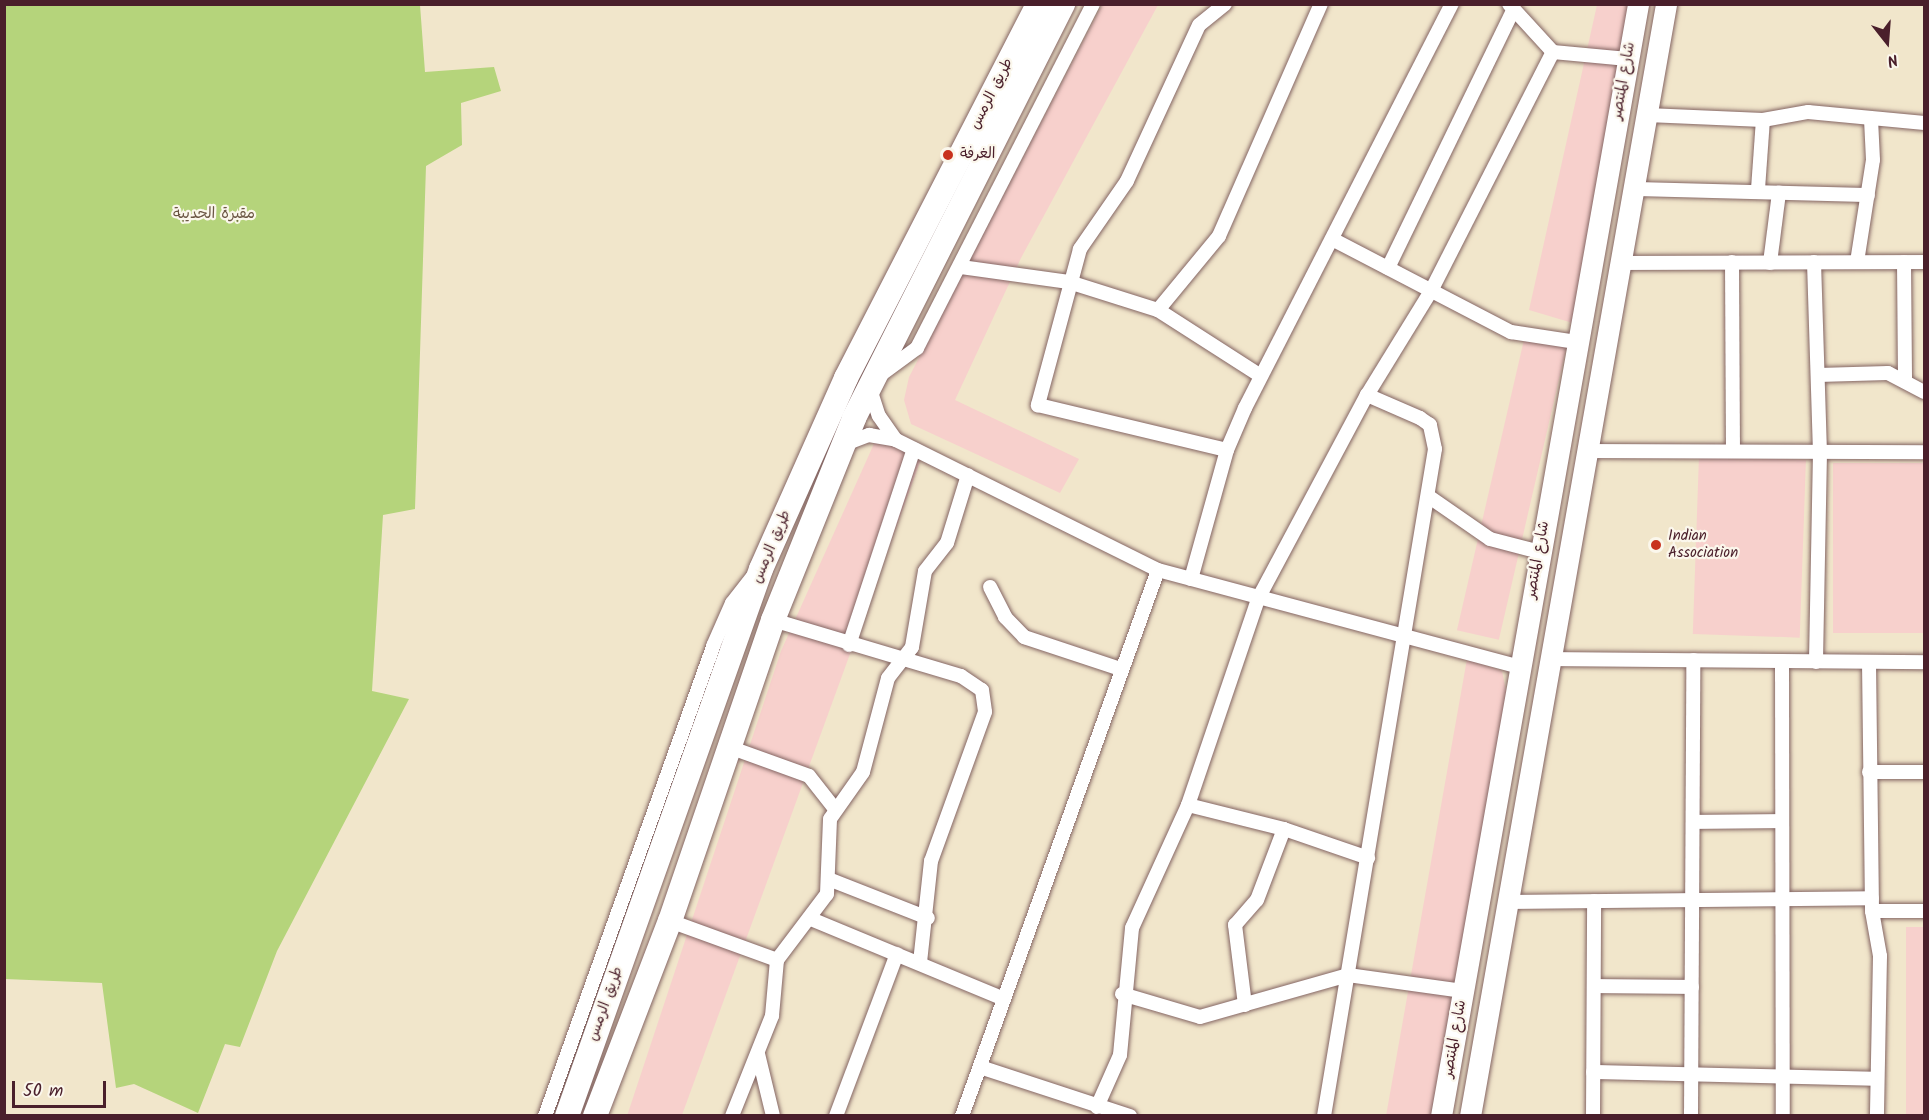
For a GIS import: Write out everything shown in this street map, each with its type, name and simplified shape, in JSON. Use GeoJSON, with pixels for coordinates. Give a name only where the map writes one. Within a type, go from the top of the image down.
{"type":"FeatureCollection","features":[{"type":"Feature","properties":{"kind":"highway","name":"طريق الرمس"},"geometry":{"type":"LineString","coordinates":[[567,1116],[761,569],[846,378],[1038,4]]}},
{"type":"Feature","properties":{"kind":"highway","name":"طريق الرمس"},"geometry":{"type":"LineString","coordinates":[[595,1116],[670,921],[773,620],[843,444],[1063,4]]}},
{"type":"Feature","properties":{"kind":"main road","name":"شارع المنتصر"},"geometry":{"type":"LineString","coordinates":[[1441,1116],[1576,342],[1638,4]]}},
{"type":"Feature","properties":{"kind":"main road","name":"شارع المنتصر"},"geometry":{"type":"LineString","coordinates":[[1470,1116],[1666,4]]}},
{"type":"Feature","properties":{"kind":"street"},"geometry":{"type":"LineString","coordinates":[[896,440],[879,416],[872,383],[911,356],[961,267],[1093,4]]}},
{"type":"Feature","properties":{"kind":"street"},"geometry":{"type":"LineString","coordinates":[[1226,4],[1200,25],[1127,180],[1080,249],[1069,282],[1038,405],[1227,450]]}},
{"type":"Feature","properties":{"kind":"street"},"geometry":{"type":"LineString","coordinates":[[1158,310],[1219,236],[1321,4]]}},
{"type":"Feature","properties":{"kind":"street"},"geometry":{"type":"LineString","coordinates":[[1191,579],[1227,450],[1261,376],[1452,4]]}},
{"type":"Feature","properties":{"kind":"street"},"geometry":{"type":"LineString","coordinates":[[1388,268],[1511,7],[1553,52],[1628,60]]}},
{"type":"Feature","properties":{"kind":"street"},"geometry":{"type":"LineString","coordinates":[[1097,1107],[1120,1055],[1122,994],[1140,902],[1167,858],[1188,805],[1259,597],[1367,395],[1431,291],[1553,52]]}},
{"type":"Feature","properties":{"kind":"street"},"geometry":{"type":"LineString","coordinates":[[1647,115],[1763,120],[1808,112],[1924,123]]}},
{"type":"Feature","properties":{"kind":"street"},"geometry":{"type":"LineString","coordinates":[[1857,262],[1868,195],[1871,119]]}},
{"type":"Feature","properties":{"kind":"street"},"geometry":{"type":"LineString","coordinates":[[1758,189],[1763,120]]}},
{"type":"Feature","properties":{"kind":"street"},"geometry":{"type":"LineString","coordinates":[[1634,189],[1758,189],[1779,193],[1868,195]]}},
{"type":"Feature","properties":{"kind":"street"},"geometry":{"type":"LineString","coordinates":[[1770,263],[1779,193]]}},
{"type":"Feature","properties":{"kind":"street"},"geometry":{"type":"LineString","coordinates":[[1332,238],[1511,332],[1576,342]]}},
{"type":"Feature","properties":{"kind":"street"},"geometry":{"type":"LineString","coordinates":[[1732,262],[1733,450]]}},
{"type":"Feature","properties":{"kind":"street"},"geometry":{"type":"LineString","coordinates":[[1814,262],[1820,452],[1816,662]]}},
{"type":"Feature","properties":{"kind":"street"},"geometry":{"type":"LineString","coordinates":[[1904,262],[1905,378]]}},
{"type":"Feature","properties":{"kind":"street"},"geometry":{"type":"LineString","coordinates":[[1622,263],[1924,262]]}},
{"type":"Feature","properties":{"kind":"street"},"geometry":{"type":"LineString","coordinates":[[961,267],[1069,282],[1158,310],[1261,376]]}},
{"type":"Feature","properties":{"kind":"street"},"geometry":{"type":"LineString","coordinates":[[1818,375],[1905,378],[1924,392]]}},
{"type":"Feature","properties":{"kind":"street"},"geometry":{"type":"LineString","coordinates":[[1324,1116],[1406,640],[1435,449],[1430,425],[1367,395]]}},
{"type":"Feature","properties":{"kind":"street"},"geometry":{"type":"LineString","coordinates":[[843,444],[869,435],[896,440],[1158,570],[1406,640],[1520,667]]}},
{"type":"Feature","properties":{"kind":"street"},"geometry":{"type":"LineString","coordinates":[[849,645],[914,449]]}},
{"type":"Feature","properties":{"kind":"street"},"geometry":{"type":"LineString","coordinates":[[1589,451],[1924,452]]}},
{"type":"Feature","properties":{"kind":"street"},"geometry":{"type":"LineString","coordinates":[[732,1116],[772,1016],[777,960],[811,919],[831,880],[828,831],[835,809],[854,791],[863,772],[888,678],[902,661],[914,638],[925,571],[946,543],[968,476]]}},
{"type":"Feature","properties":{"kind":"street"},"geometry":{"type":"LineString","coordinates":[[1428,496],[1490,539],[1540,552]]}},
{"type":"Feature","properties":{"kind":"street"},"geometry":{"type":"LineString","coordinates":[[545,1116],[713,646],[732,603],[761,569]]}},
{"type":"Feature","properties":{"kind":"street"},"geometry":{"type":"LineString","coordinates":[[962,1116],[1158,570]]}},
{"type":"Feature","properties":{"kind":"street"},"geometry":{"type":"LineString","coordinates":[[990,587],[1005,617],[1024,637],[1121,669]]}},
{"type":"Feature","properties":{"kind":"street"},"geometry":{"type":"LineString","coordinates":[[773,620],[902,661],[961,676],[982,690],[985,703],[931,861],[928,918],[920,963]]}},
{"type":"Feature","properties":{"kind":"street"},"geometry":{"type":"LineString","coordinates":[[1550,659],[1924,662]]}},
{"type":"Feature","properties":{"kind":"street"},"geometry":{"type":"LineString","coordinates":[[1691,1116],[1694,660]]}},
{"type":"Feature","properties":{"kind":"street"},"geometry":{"type":"LineString","coordinates":[[1782,661],[1783,1116]]}},
{"type":"Feature","properties":{"kind":"street"},"geometry":{"type":"LineString","coordinates":[[1869,662],[1872,905],[1880,956],[1877,1116]]}},
{"type":"Feature","properties":{"kind":"street"},"geometry":{"type":"LineString","coordinates":[[729,747],[809,776],[835,809]]}},
{"type":"Feature","properties":{"kind":"street"},"geometry":{"type":"LineString","coordinates":[[1869,772],[1924,772]]}},
{"type":"Feature","properties":{"kind":"street"},"geometry":{"type":"LineString","coordinates":[[1188,805],[1284,829],[1368,858]]}},
{"type":"Feature","properties":{"kind":"street"},"geometry":{"type":"LineString","coordinates":[[1693,822],[1782,821]]}},
{"type":"Feature","properties":{"kind":"street"},"geometry":{"type":"LineString","coordinates":[[1245,1005],[1234,925],[1257,900],[1284,829]]}},
{"type":"Feature","properties":{"kind":"street"},"geometry":{"type":"LineString","coordinates":[[831,880],[928,918]]}},
{"type":"Feature","properties":{"kind":"street"},"geometry":{"type":"LineString","coordinates":[[1508,902],[1782,900],[1872,905],[1924,911]]}},
{"type":"Feature","properties":{"kind":"street"},"geometry":{"type":"LineString","coordinates":[[1593,1116],[1594,901]]}},
{"type":"Feature","properties":{"kind":"street"},"geometry":{"type":"LineString","coordinates":[[811,919],[1004,999]]}},
{"type":"Feature","properties":{"kind":"street"},"geometry":{"type":"LineString","coordinates":[[670,921],[777,960]]}},
{"type":"Feature","properties":{"kind":"street"},"geometry":{"type":"LineString","coordinates":[[836,1116],[897,954]]}},
{"type":"Feature","properties":{"kind":"street"},"geometry":{"type":"LineString","coordinates":[[1122,994],[1200,1017],[1348,975],[1463,991]]}},
{"type":"Feature","properties":{"kind":"street"},"geometry":{"type":"LineString","coordinates":[[1594,986],[1692,987]]}},
{"type":"Feature","properties":{"kind":"street"},"geometry":{"type":"LineString","coordinates":[[758,1054],[773,1116]]}},
{"type":"Feature","properties":{"kind":"street"},"geometry":{"type":"LineString","coordinates":[[980,1068],[1078,1109],[1097,1107],[1130,1116]]}},
{"type":"Feature","properties":{"kind":"street"},"geometry":{"type":"LineString","coordinates":[[1593,1072],[1877,1079]]}},
{"type":"Feature","properties":{"kind":"shaded area"},"geometry":{"type":"Polygon","coordinates":[[[1102,5],[1158,5],[1021,258],[955,400],[1079,459],[1060,493],[911,424],[904,400],[909,377],[1102,5]]]}},
{"type":"Feature","properties":{"kind":"shaded area"},"geometry":{"type":"Polygon","coordinates":[[[1597,5],[1632,5],[1576,324],[1529,310],[1597,5]]]}},
{"type":"Feature","properties":{"kind":"shaded area"},"geometry":{"type":"Polygon","coordinates":[[[1526,331],[1568,341],[1499,640],[1457,630],[1526,331]]]}},
{"type":"Feature","properties":{"kind":"shaded area"},"geometry":{"type":"Polygon","coordinates":[[[877,437],[921,459],[682,1115],[627,1116],[781,651],[877,437]]]}},
{"type":"Feature","properties":{"kind":"shaded area"},"geometry":{"type":"Polygon","coordinates":[[[1699,456],[1806,460],[1800,638],[1693,634],[1699,456]]]}},
{"type":"Feature","properties":{"kind":"shaded area"},"geometry":{"type":"Polygon","coordinates":[[[1833,463],[1924,463],[1924,633],[1833,633],[1833,463]]]}},
{"type":"Feature","properties":{"kind":"shaded area"},"geometry":{"type":"Polygon","coordinates":[[[1467,659],[1502,671],[1507,695],[1431,1115],[1386,1116],[1467,659]]]}},
{"type":"Feature","properties":{"kind":"shaded area"},"geometry":{"type":"Polygon","coordinates":[[[1906,927],[1924,927],[1924,1115],[1906,1115],[1906,927]]]}},
{"type":"Feature","properties":{"kind":"green space","name":"مقبرة الحديبة"},"geometry":{"type":"Polygon","coordinates":[[[5,4],[420,5],[425,72],[494,67],[501,91],[461,103],[462,145],[426,166],[415,509],[383,515],[372,691],[409,699],[277,951],[240,1047],[225,1044],[198,1113],[134,1084],[116,1088],[102,983],[5,979],[5,4]]]}},
{"type":"Feature","properties":{"kind":"place","name":"الغرفة"},"geometry":{"type":"Point","coordinates":[948,155]}},
{"type":"Feature","properties":{"kind":"place","name":"Indian Association"},"geometry":{"type":"Point","coordinates":[1656,545]}}]}
